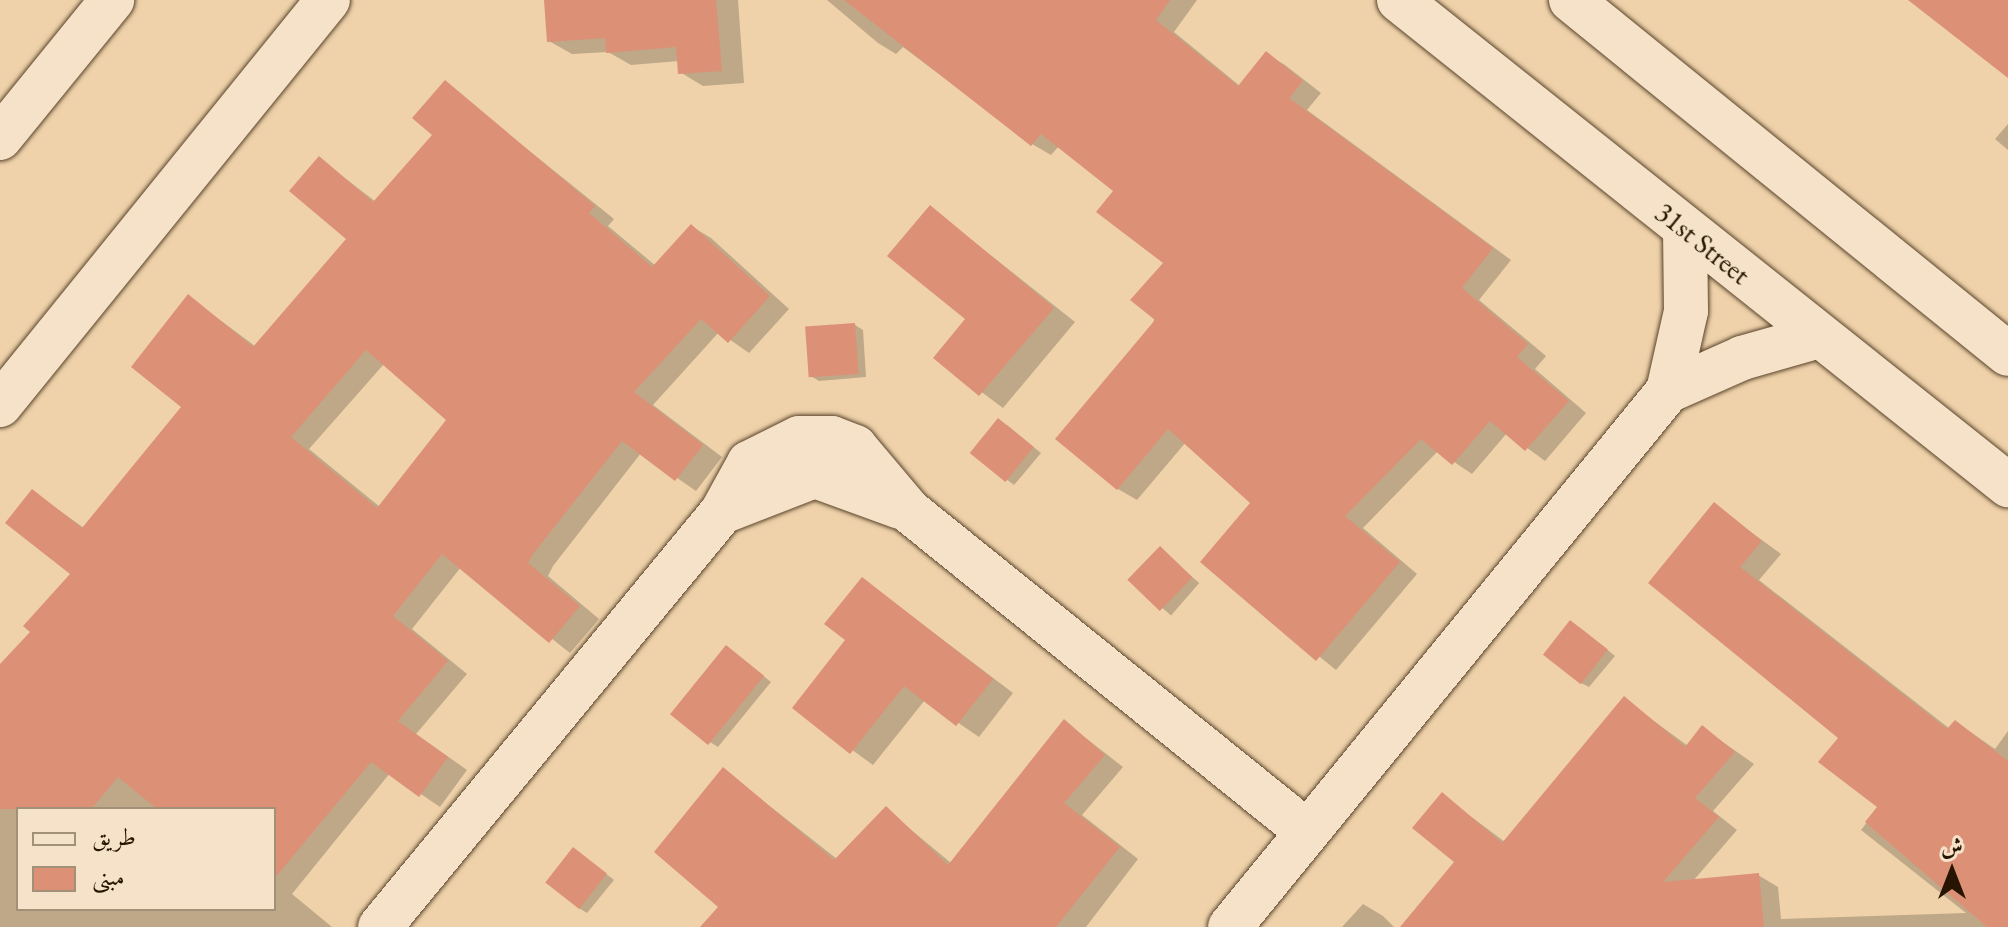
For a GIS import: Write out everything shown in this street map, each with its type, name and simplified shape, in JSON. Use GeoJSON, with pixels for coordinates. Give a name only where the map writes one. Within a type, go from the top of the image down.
{"type":"FeatureCollection","features":[{"type":"Feature","properties":{"kind":"street"},"geometry":{"type":"LineString","coordinates":[[0,138],[112,0]]}},
{"type":"Feature","properties":{"kind":"street"},"geometry":{"type":"LineString","coordinates":[[0,405],[328,0]]}},
{"type":"Feature","properties":{"kind":"street","name":"31st Street"},"geometry":{"type":"LineString","coordinates":[[1399,0],[2008,485]]}},
{"type":"Feature","properties":{"kind":"street"},"geometry":{"type":"LineString","coordinates":[[1571,0],[2008,354]]}},
{"type":"Feature","properties":{"kind":"street"},"geometry":{"type":"LineString","coordinates":[[1668,391],[1686,311],[1685,229]]}},
{"type":"Feature","properties":{"kind":"street"},"geometry":{"type":"LineString","coordinates":[[1230,927],[1305,830],[1668,391],[1742,358],[1819,336]]}},
{"type":"Feature","properties":{"kind":"street"},"geometry":{"type":"LineString","coordinates":[[380,927],[722,512],[749,463],[799,438],[832,438],[855,447],[909,511],[1305,830]]}},
{"type":"Feature","properties":{"kind":"building"},"geometry":{"type":"Polygon","coordinates":[[[544,0],[716,0],[722,71],[678,74],[676,47],[606,53],[605,38],[547,42],[544,0]]]}},
{"type":"Feature","properties":{"kind":"building"},"geometry":{"type":"Polygon","coordinates":[[[844,0],[1170,0],[1156,20],[1238,86],[1266,51],[1303,81],[1289,98],[1493,248],[1462,288],[1528,344],[1517,357],[1569,401],[1525,451],[1490,421],[1452,465],[1421,439],[1345,516],[1400,562],[1316,661],[1200,562],[1250,503],[1168,429],[1117,490],[1055,439],[1155,320],[1130,300],[1163,263],[1096,212],[1113,191],[1041,134],[1031,146],[844,0]]]}},
{"type":"Feature","properties":{"kind":"building"},"geometry":{"type":"Polygon","coordinates":[[[1908,0],[2008,0],[2008,78],[1908,0]]]}},
{"type":"Feature","properties":{"kind":"building"},"geometry":{"type":"Polygon","coordinates":[[[445,80],[595,206],[589,213],[652,267],[691,224],[770,296],[728,343],[701,319],[634,392],[703,445],[675,481],[622,441],[533,554],[528,563],[580,606],[549,643],[442,554],[393,616],[448,661],[398,721],[448,757],[419,797],[371,762],[276,877],[276,807],[155,807],[118,777],[93,807],[0,809],[0,664],[30,632],[23,626],[70,574],[5,523],[32,489],[82,528],[181,407],[131,367],[188,294],[253,347],[346,239],[289,191],[319,156],[373,202],[432,135],[412,118],[445,80]],[[366,350],[291,437],[377,508],[446,420],[366,350]]]}},
{"type":"Feature","properties":{"kind":"building"},"geometry":{"type":"Polygon","coordinates":[[[930,205],[1054,308],[979,396],[933,358],[965,319],[887,256],[930,205]]]}},
{"type":"Feature","properties":{"kind":"building"},"geometry":{"type":"Polygon","coordinates":[[[855,323],[859,374],[809,377],[805,326],[855,323]]]}},
{"type":"Feature","properties":{"kind":"building"},"geometry":{"type":"Polygon","coordinates":[[[998,418],[1034,447],[1005,482],[970,453],[998,418]]]}},
{"type":"Feature","properties":{"kind":"building"},"geometry":{"type":"Polygon","coordinates":[[[1714,502],[1762,541],[1740,567],[1947,729],[1955,720],[2008,761],[2008,927],[1987,927],[1865,822],[1877,807],[1818,762],[1838,738],[1648,583],[1714,502]]]}},
{"type":"Feature","properties":{"kind":"building"},"geometry":{"type":"Polygon","coordinates":[[[1160,546],[1192,577],[1160,611],[1127,580],[1160,546]]]}},
{"type":"Feature","properties":{"kind":"building"},"geometry":{"type":"Polygon","coordinates":[[[862,577],[993,679],[956,726],[904,686],[850,754],[792,708],[845,640],[824,624],[862,577]]]}},
{"type":"Feature","properties":{"kind":"building"},"geometry":{"type":"Polygon","coordinates":[[[1570,620],[1608,650],[1581,684],[1543,655],[1570,620]]]}},
{"type":"Feature","properties":{"kind":"building"},"geometry":{"type":"Polygon","coordinates":[[[726,645],[764,676],[708,745],[670,714],[726,645]]]}},
{"type":"Feature","properties":{"kind":"building"},"geometry":{"type":"Polygon","coordinates":[[[1624,696],[1685,747],[1702,725],[1735,752],[1695,798],[1719,817],[1663,882],[1759,873],[1764,927],[1400,927],[1454,862],[1412,828],[1442,792],[1502,843],[1624,696]]]}},
{"type":"Feature","properties":{"kind":"building"},"geometry":{"type":"Polygon","coordinates":[[[1064,719],[1105,755],[1064,803],[1120,847],[1056,927],[700,927],[718,907],[654,852],[723,767],[834,860],[886,806],[948,865],[1064,719]]]}},
{"type":"Feature","properties":{"kind":"building"},"geometry":{"type":"Polygon","coordinates":[[[573,847],[607,873],[579,909],[545,882],[573,847]]]}}]}
